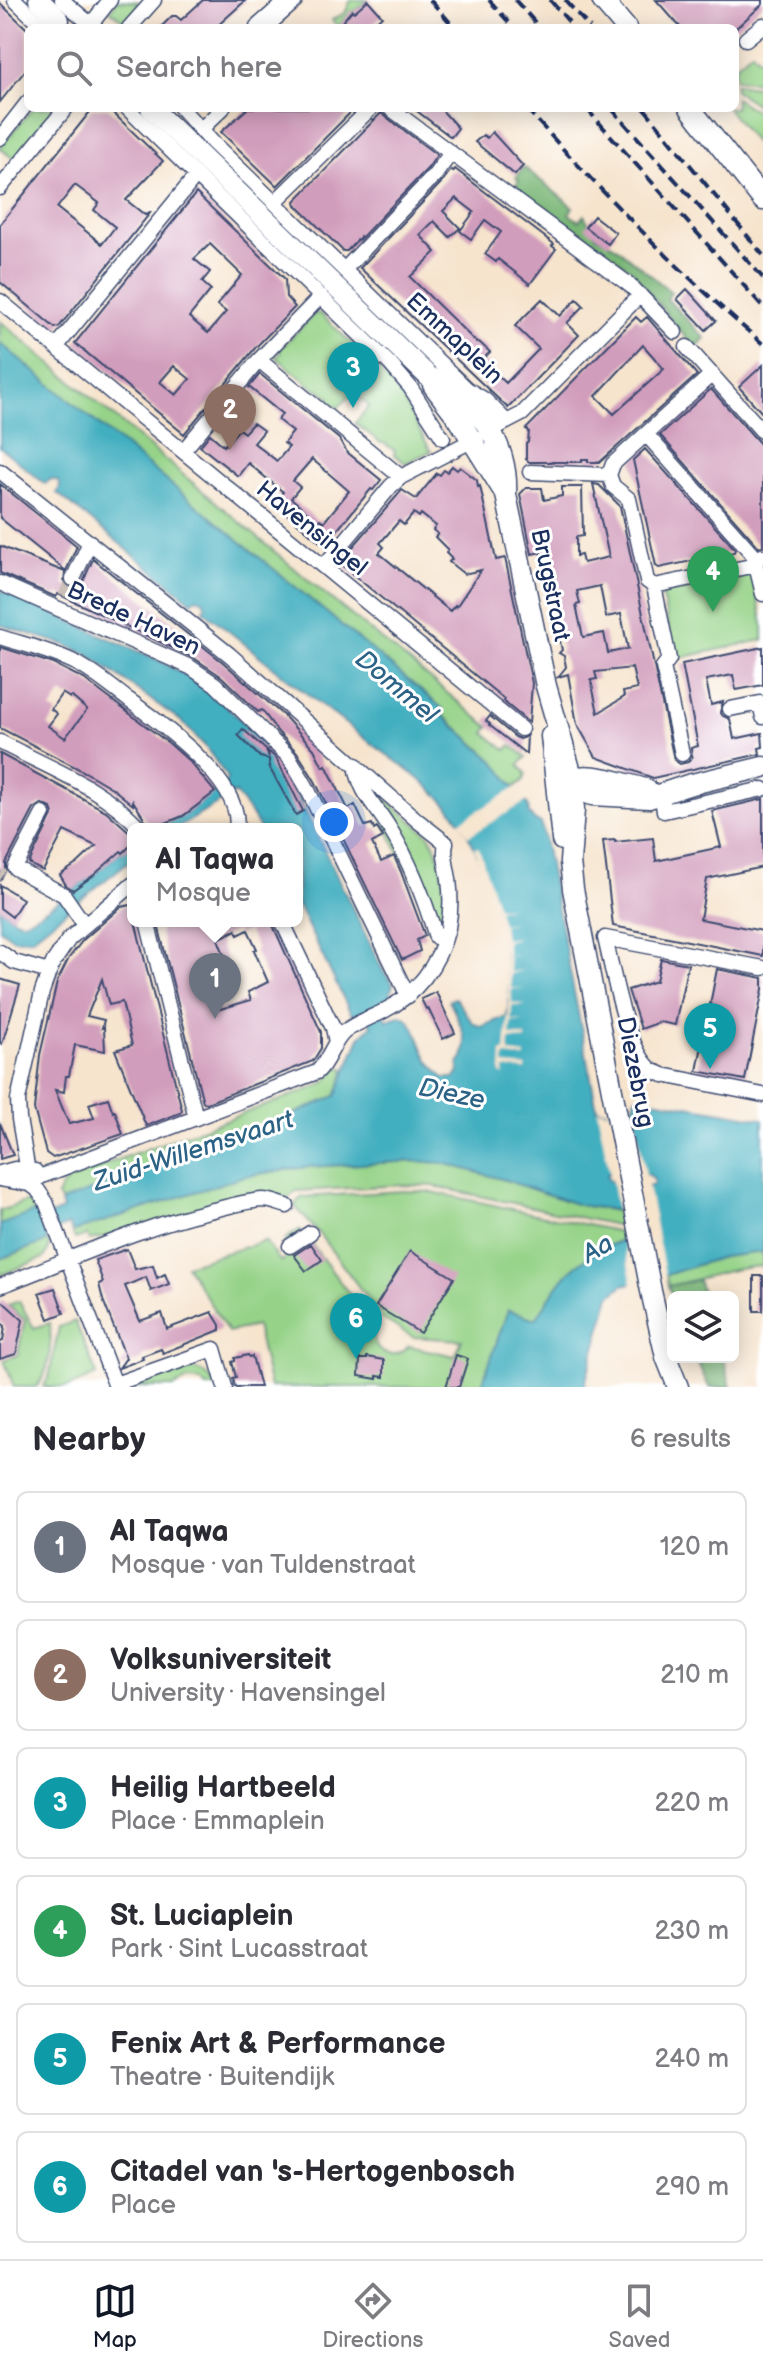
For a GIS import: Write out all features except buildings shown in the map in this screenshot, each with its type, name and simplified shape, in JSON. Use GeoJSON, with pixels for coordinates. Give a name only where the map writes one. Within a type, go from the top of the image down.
{"type":"FeatureCollection","features":[{"type":"Feature","properties":{"kind":"street"},"geometry":{"type":"LineString","coordinates":[[15,0],[81,24]]}},
{"type":"Feature","properties":{"kind":"street"},"geometry":{"type":"LineString","coordinates":[[39,0],[55,16]]}},
{"type":"Feature","properties":{"kind":"street"},"geometry":{"type":"LineString","coordinates":[[93,24],[110,0]]}},
{"type":"Feature","properties":{"kind":"street"},"geometry":{"type":"LineString","coordinates":[[133,24],[154,0]]}},
{"type":"Feature","properties":{"kind":"street"},"geometry":{"type":"LineString","coordinates":[[265,24],[292,0]]}},
{"type":"Feature","properties":{"kind":"street"},"geometry":{"type":"LineString","coordinates":[[602,0],[623,24]]}},
{"type":"Feature","properties":{"kind":"street"},"geometry":{"type":"LineString","coordinates":[[617,0],[637,24]]}},
{"type":"Feature","properties":{"kind":"street"},"geometry":{"type":"LineString","coordinates":[[746,39],[763,25]]}},
{"type":"Feature","properties":{"kind":"street"},"geometry":{"type":"LineString","coordinates":[[0,138],[24,107]]}},
{"type":"Feature","properties":{"kind":"street"},"geometry":{"type":"LineString","coordinates":[[0,188],[63,112]]}},
{"type":"Feature","properties":{"kind":"street"},"geometry":{"type":"LineString","coordinates":[[131,112],[196,176],[332,282]]}},
{"type":"Feature","properties":{"kind":"street","name":"Emmaplein"},"geometry":{"type":"LineString","coordinates":[[155,112],[428,376],[506,495]]}},
{"type":"Feature","properties":{"kind":"street"},"geometry":{"type":"LineString","coordinates":[[185,112],[275,202],[443,438]]}},
{"type":"Feature","properties":{"kind":"street"},"geometry":{"type":"LineString","coordinates":[[201,129],[219,112]]}},
{"type":"Feature","properties":{"kind":"street"},"geometry":{"type":"LineString","coordinates":[[275,202],[367,112]]}},
{"type":"Feature","properties":{"kind":"street"},"geometry":{"type":"LineString","coordinates":[[395,112],[631,286],[675,332]]}},
{"type":"Feature","properties":{"kind":"street"},"geometry":{"type":"LineString","coordinates":[[693,112],[763,200]]}},
{"type":"Feature","properties":{"kind":"street"},"geometry":{"type":"LineString","coordinates":[[708,112],[763,179]]}},
{"type":"Feature","properties":{"kind":"street"},"geometry":{"type":"LineString","coordinates":[[183,451],[259,360],[434,176],[451,153]]}},
{"type":"Feature","properties":{"kind":"street"},"geometry":{"type":"LineString","coordinates":[[57,346],[196,176]]}},
{"type":"Feature","properties":{"kind":"street","name":"Emmaplein"},"geometry":{"type":"LineString","coordinates":[[332,282],[368,292],[467,389],[485,400],[499,426],[506,495]]}},
{"type":"Feature","properties":{"kind":"street"},"geometry":{"type":"LineString","coordinates":[[368,292],[369,319]]}},
{"type":"Feature","properties":{"kind":"street"},"geometry":{"type":"LineString","coordinates":[[324,566],[401,477],[522,414],[640,295]]}},
{"type":"Feature","properties":{"kind":"street","name":"Havensingel"},"geometry":{"type":"LineString","coordinates":[[0,301],[521,729]]}},
{"type":"Feature","properties":{"kind":"street"},"geometry":{"type":"LineString","coordinates":[[687,347],[763,432]]}},
{"type":"Feature","properties":{"kind":"street"},"geometry":{"type":"LineString","coordinates":[[259,360],[401,477]]}},
{"type":"Feature","properties":{"kind":"street"},"geometry":{"type":"LineString","coordinates":[[682,754],[663,667],[669,659],[654,586],[647,581],[629,499],[613,486],[609,475],[613,464],[712,374]]}},
{"type":"Feature","properties":{"kind":"street","name":"Emmaplein"},"geometry":{"type":"LineString","coordinates":[[428,376],[447,386],[481,417],[499,426]]}},
{"type":"Feature","properties":{"kind":"street"},"geometry":{"type":"LineString","coordinates":[[646,434],[759,560],[763,594]]}},
{"type":"Feature","properties":{"kind":"street"},"geometry":{"type":"LineString","coordinates":[[0,471],[230,655],[446,843],[450,896],[448,928],[434,964],[408,996],[350,1028],[336,1042],[328,1060],[311,1076],[33,1176],[0,1179]]}},
{"type":"Feature","properties":{"kind":"street"},"geometry":{"type":"LineString","coordinates":[[530,472],[609,475]]}},
{"type":"Feature","properties":{"kind":"street","name":"Brugstraat"},"geometry":{"type":"LineString","coordinates":[[506,495],[546,686],[574,782]]}},
{"type":"Feature","properties":{"kind":"street"},"geometry":{"type":"LineString","coordinates":[[73,579],[90,542]]}},
{"type":"Feature","properties":{"kind":"street"},"geometry":{"type":"LineString","coordinates":[[654,586],[759,560]]}},
{"type":"Feature","properties":{"kind":"street","name":"Brede Haven"},"geometry":{"type":"LineString","coordinates":[[0,583],[63,603],[209,678],[284,751],[306,786],[408,996]]}},
{"type":"Feature","properties":{"kind":"street"},"geometry":{"type":"LineString","coordinates":[[0,637],[63,657],[88,670],[182,740],[234,803],[237,823]]}},
{"type":"Feature","properties":{"kind":"street","name":"Brugstraat"},"geometry":{"type":"LineString","coordinates":[[546,686],[574,782]]}},
{"type":"Feature","properties":{"kind":"street"},"geometry":{"type":"LineString","coordinates":[[730,709],[760,703],[763,717]]}},
{"type":"Feature","properties":{"kind":"street"},"geometry":{"type":"LineString","coordinates":[[0,742],[103,795],[135,823]]}},
{"type":"Feature","properties":{"kind":"street"},"geometry":{"type":"LineString","coordinates":[[356,765],[358,781],[391,829],[427,905],[436,937]]}},
{"type":"Feature","properties":{"kind":"street"},"geometry":{"type":"LineString","coordinates":[[574,782],[649,798],[661,792],[763,767]]}},
{"type":"Feature","properties":{"kind":"street","name":"Diezebrug"},"geometry":{"type":"LineString","coordinates":[[574,782],[570,862],[573,889],[651,1291],[666,1357],[678,1387]]}},
{"type":"Feature","properties":{"kind":"street"},"geometry":{"type":"LineString","coordinates":[[661,792],[664,811],[763,789]]}},
{"type":"Feature","properties":{"kind":"street"},"geometry":{"type":"LineString","coordinates":[[43,814],[9,872],[64,895],[81,921]]}},
{"type":"Feature","properties":{"kind":"street"},"geometry":{"type":"LineString","coordinates":[[33,1176],[19,1119],[18,1100],[42,992],[60,950],[81,921],[127,888]]}},
{"type":"Feature","properties":{"kind":"street"},"geometry":{"type":"LineString","coordinates":[[148,927],[196,1118]]}},
{"type":"Feature","properties":{"kind":"street"},"geometry":{"type":"LineString","coordinates":[[285,927],[333,1028],[336,1042]]}},
{"type":"Feature","properties":{"kind":"street"},"geometry":{"type":"LineString","coordinates":[[763,968],[605,938],[633,1040],[652,1070],[663,1075],[763,1095]]}},
{"type":"Feature","properties":{"kind":"street"},"geometry":{"type":"LineString","coordinates":[[0,952],[14,962],[49,972]]}},
{"type":"Feature","properties":{"kind":"street"},"geometry":{"type":"LineString","coordinates":[[0,1173],[7,1170],[33,1176],[47,1186],[48,1207],[115,1386],[214,1349],[225,1387]]}},
{"type":"Feature","properties":{"kind":"street"},"geometry":{"type":"LineString","coordinates":[[0,1286],[127,1235],[180,1218],[246,1202],[267,1200],[287,1206]]}},
{"type":"Feature","properties":{"kind":"street"},"geometry":{"type":"LineString","coordinates":[[290,1246],[310,1233]]}},
{"type":"Feature","properties":{"kind":"green space"},"geometry":{"type":"Polygon","coordinates":[[[118,0],[138,2],[137,9],[126,23],[110,10],[118,0]]]}},
{"type":"Feature","properties":{"kind":"green space"},"geometry":{"type":"Polygon","coordinates":[[[351,0],[368,0],[341,24],[332,20],[345,13],[351,0]]]}},
{"type":"Feature","properties":{"kind":"green space"},"geometry":{"type":"Polygon","coordinates":[[[752,51],[763,63],[763,83],[739,80],[739,62],[752,51]]]}},
{"type":"Feature","properties":{"kind":"green space"},"geometry":{"type":"Polygon","coordinates":[[[739,85],[763,88],[763,109],[739,93],[739,85]]]}},
{"type":"Feature","properties":{"kind":"green space"},"geometry":{"type":"Polygon","coordinates":[[[739,101],[763,116],[763,151],[730,112],[739,112],[739,101]]]}},
{"type":"Feature","properties":{"kind":"green space"},"geometry":{"type":"Polygon","coordinates":[[[30,112],[55,112],[16,161],[0,148],[30,112]]]}},
{"type":"Feature","properties":{"kind":"green space"},"geometry":{"type":"Polygon","coordinates":[[[524,167],[573,207],[569,214],[579,221],[584,215],[596,236],[614,245],[671,292],[667,299],[705,338],[695,349],[630,269],[579,230],[572,232],[554,218],[549,223],[524,204],[528,198],[514,187],[524,167]]]}},
{"type":"Feature","properties":{"kind":"green space"},"geometry":{"type":"Polygon","coordinates":[[[320,313],[384,375],[401,397],[431,451],[405,463],[394,454],[395,451],[355,423],[369,406],[353,392],[338,408],[320,389],[316,390],[276,357],[314,314],[320,313]]]}},
{"type":"Feature","properties":{"kind":"green space"},"geometry":{"type":"Polygon","coordinates":[[[0,321],[325,594],[489,727],[485,733],[506,750],[511,745],[526,757],[519,765],[526,773],[524,780],[515,787],[495,762],[442,714],[443,709],[0,343],[0,321]]]}},
{"type":"Feature","properties":{"kind":"green space"},"geometry":{"type":"Polygon","coordinates":[[[745,573],[753,577],[763,624],[763,640],[675,659],[662,596],[668,589],[745,573]]]}},
{"type":"Feature","properties":{"kind":"green space"},"geometry":{"type":"Polygon","coordinates":[[[363,780],[429,835],[435,846],[444,883],[444,910],[439,934],[363,780]]]}},
{"type":"Feature","properties":{"kind":"green space"},"geometry":{"type":"Polygon","coordinates":[[[337,1067],[346,1069],[337,1096],[61,1203],[57,1196],[66,1184],[65,1179],[316,1087],[325,1082],[337,1067]]]}},
{"type":"Feature","properties":{"kind":"green space"},"geometry":{"type":"Polygon","coordinates":[[[415,1161],[443,1163],[579,1205],[616,1211],[620,1226],[433,1186],[404,1185],[297,1191],[284,1201],[270,1193],[108,1237],[89,1240],[87,1235],[75,1239],[72,1232],[244,1176],[307,1167],[415,1161]]]}},
{"type":"Feature","properties":{"kind":"green space"},"geometry":{"type":"Polygon","coordinates":[[[432,1192],[621,1232],[622,1239],[591,1254],[568,1273],[536,1319],[508,1310],[481,1387],[270,1387],[256,1326],[228,1332],[186,1265],[265,1241],[281,1262],[293,1252],[285,1239],[300,1229],[375,1328],[375,1344],[383,1353],[396,1354],[409,1346],[455,1356],[462,1340],[413,1337],[383,1319],[294,1205],[302,1197],[432,1192]]]}},
{"type":"Feature","properties":{"kind":"green space"},"geometry":{"type":"Polygon","coordinates":[[[25,1202],[37,1211],[0,1225],[0,1211],[25,1202]]]}},
{"type":"Feature","properties":{"kind":"green space"},"geometry":{"type":"Polygon","coordinates":[[[48,1241],[49,1249],[44,1258],[0,1275],[0,1259],[48,1241]]]}},
{"type":"Feature","properties":{"kind":"green space"},"geometry":{"type":"Polygon","coordinates":[[[763,1252],[763,1266],[668,1286],[666,1275],[722,1257],[763,1252]]]}},
{"type":"Feature","properties":{"kind":"green space"},"geometry":{"type":"Polygon","coordinates":[[[698,1280],[702,1291],[670,1291],[668,1286],[698,1280]]]}},
{"type":"Feature","properties":{"kind":"green space"},"geometry":{"type":"Polygon","coordinates":[[[19,1301],[34,1328],[50,1323],[47,1366],[36,1387],[14,1387],[4,1360],[18,1355],[25,1320],[8,1305],[19,1301]]]}},
{"type":"Feature","properties":{"kind":"green space"},"geometry":{"type":"Polygon","coordinates":[[[75,1321],[97,1375],[68,1387],[43,1387],[49,1377],[59,1327],[75,1321]]]}},
{"type":"Feature","properties":{"kind":"green space"},"geometry":{"type":"Polygon","coordinates":[[[698,1363],[725,1363],[731,1387],[709,1387],[698,1363]]]}},
{"type":"Feature","properties":{"kind":"green space"},"geometry":{"type":"Polygon","coordinates":[[[182,1369],[202,1372],[217,1387],[188,1380],[174,1387],[131,1385],[182,1369]]]}},
{"type":"Feature","properties":{"kind":"water"},"geometry":{"type":"Polygon","coordinates":[[[0,343],[443,709],[442,715],[495,762],[528,805],[529,814],[541,823],[597,1109],[632,1115],[636,1097],[763,1119],[763,1252],[722,1257],[623,1285],[610,1296],[584,1387],[481,1387],[508,1310],[536,1319],[560,1283],[578,1264],[609,1246],[654,1231],[651,1215],[579,1205],[443,1163],[415,1161],[307,1167],[244,1176],[72,1232],[69,1225],[46,1234],[48,1241],[0,1259],[0,1225],[37,1211],[40,1219],[63,1210],[61,1203],[64,1201],[336,1096],[361,1035],[372,1026],[364,1011],[351,1014],[303,916],[303,823],[256,823],[235,793],[186,823],[168,823],[182,817],[226,782],[227,777],[204,745],[181,721],[87,654],[0,625],[0,590],[158,660],[193,679],[208,689],[278,755],[383,971],[393,984],[390,996],[379,1005],[387,1020],[401,1015],[410,1021],[428,1060],[444,1078],[455,1078],[465,1049],[463,1032],[449,1000],[455,998],[473,1023],[481,1027],[507,1016],[507,968],[496,910],[478,855],[454,813],[419,778],[204,611],[203,600],[196,598],[192,602],[57,493],[60,487],[58,481],[51,479],[45,484],[0,447],[0,343]],[[610,1171],[606,1176],[610,1181],[651,1186],[654,1184],[653,1178],[610,1171]]]}},
{"type":"Feature","properties":{"kind":"water"},"geometry":{"type":"Polygon","coordinates":[[[127,849],[127,863],[32,938],[14,939],[0,929],[0,908],[18,921],[29,919],[120,852],[127,849]]]}},
{"type":"Feature","properties":{"kind":"pier"},"geometry":{"type":"Polygon","coordinates":[[[519,786],[529,800],[468,836],[459,822],[519,786]]]}},
{"type":"Feature","properties":{"kind":"pier"},"geometry":{"type":"Polygon","coordinates":[[[474,847],[479,848],[498,908],[512,906],[498,910],[502,924],[516,922],[503,925],[505,939],[520,937],[506,941],[508,956],[522,954],[508,957],[510,972],[524,970],[510,974],[511,988],[526,988],[511,989],[512,1003],[527,1005],[512,1006],[511,1020],[526,1021],[511,1022],[510,1035],[526,1037],[526,1040],[510,1039],[509,1053],[526,1055],[525,1058],[505,1056],[504,1065],[526,1067],[526,1070],[504,1069],[504,1075],[501,1074],[502,1052],[505,1052],[509,1005],[505,957],[495,910],[474,847]]]}},
{"type":"Feature","properties":{"kind":"pier"},"geometry":{"type":"Polygon","coordinates":[[[597,1109],[634,1115],[647,1179],[610,1175],[597,1109]]]}},
{"type":"Feature","properties":{"kind":"pier"},"geometry":{"type":"Polygon","coordinates":[[[611,1177],[647,1181],[666,1279],[633,1288],[622,1235],[650,1228],[648,1219],[618,1216],[611,1177]]]}},
{"type":"Feature","properties":{"kind":"tunnel"},"geometry":{"type":"LineString","coordinates":[[65,597],[73,579]]}},
{"type":"Feature","properties":{"kind":"railway"},"geometry":{"type":"LineString","coordinates":[[430,0],[451,24]]}},
{"type":"Feature","properties":{"kind":"railway"},"geometry":{"type":"LineString","coordinates":[[489,0],[510,24]]}},
{"type":"Feature","properties":{"kind":"railway"},"geometry":{"type":"LineString","coordinates":[[515,0],[536,24]]}},
{"type":"Feature","properties":{"kind":"railway"},"geometry":{"type":"LineString","coordinates":[[550,0],[569,22]]}},
{"type":"Feature","properties":{"kind":"railway"},"geometry":{"type":"LineString","coordinates":[[565,0],[586,24]]}},
{"type":"Feature","properties":{"kind":"railway"},"geometry":{"type":"LineString","coordinates":[[530,112],[641,230],[763,344]]}},
{"type":"Feature","properties":{"kind":"railway"},"geometry":{"type":"LineString","coordinates":[[590,112],[763,307]]}},
{"type":"Feature","properties":{"kind":"railway"},"geometry":{"type":"LineString","coordinates":[[615,112],[763,278]]}},
{"type":"Feature","properties":{"kind":"railway"},"geometry":{"type":"LineString","coordinates":[[647,112],[763,255]]}},
{"type":"Feature","properties":{"kind":"place","name":"Heilig Hartbeeld"},"geometry":{"type":"Point","coordinates":[353,408]}},
{"type":"Feature","properties":{"kind":"place","name":"Volksuniversiteit"},"geometry":{"type":"Point","coordinates":[230,450]}},
{"type":"Feature","properties":{"kind":"place","name":"St. Luciaplein"},"geometry":{"type":"Point","coordinates":[713,612]}},
{"type":"Feature","properties":{"kind":"place","name":"Al Taqwa"},"geometry":{"type":"Point","coordinates":[215,1019]}},
{"type":"Feature","properties":{"kind":"place","name":"Fenix Art & Performance"},"geometry":{"type":"Point","coordinates":[710,1069]}},
{"type":"Feature","properties":{"kind":"place","name":"Citadel van 's-Hertogenbosch"},"geometry":{"type":"Point","coordinates":[356,1359]}},
{"type":"Feature","properties":{"kind":"water label","name":"Dommel"},"geometry":{"type":"Point","coordinates":[397,686]}},
{"type":"Feature","properties":{"kind":"water label","name":"Dieze"},"geometry":{"type":"Point","coordinates":[452,1093]}},
{"type":"Feature","properties":{"kind":"water label","name":"Zuid-Willemsvaart"},"geometry":{"type":"Point","coordinates":[193,1150]}},
{"type":"Feature","properties":{"kind":"water label","name":"Aa"},"geometry":{"type":"Point","coordinates":[597,1248]}}]}
